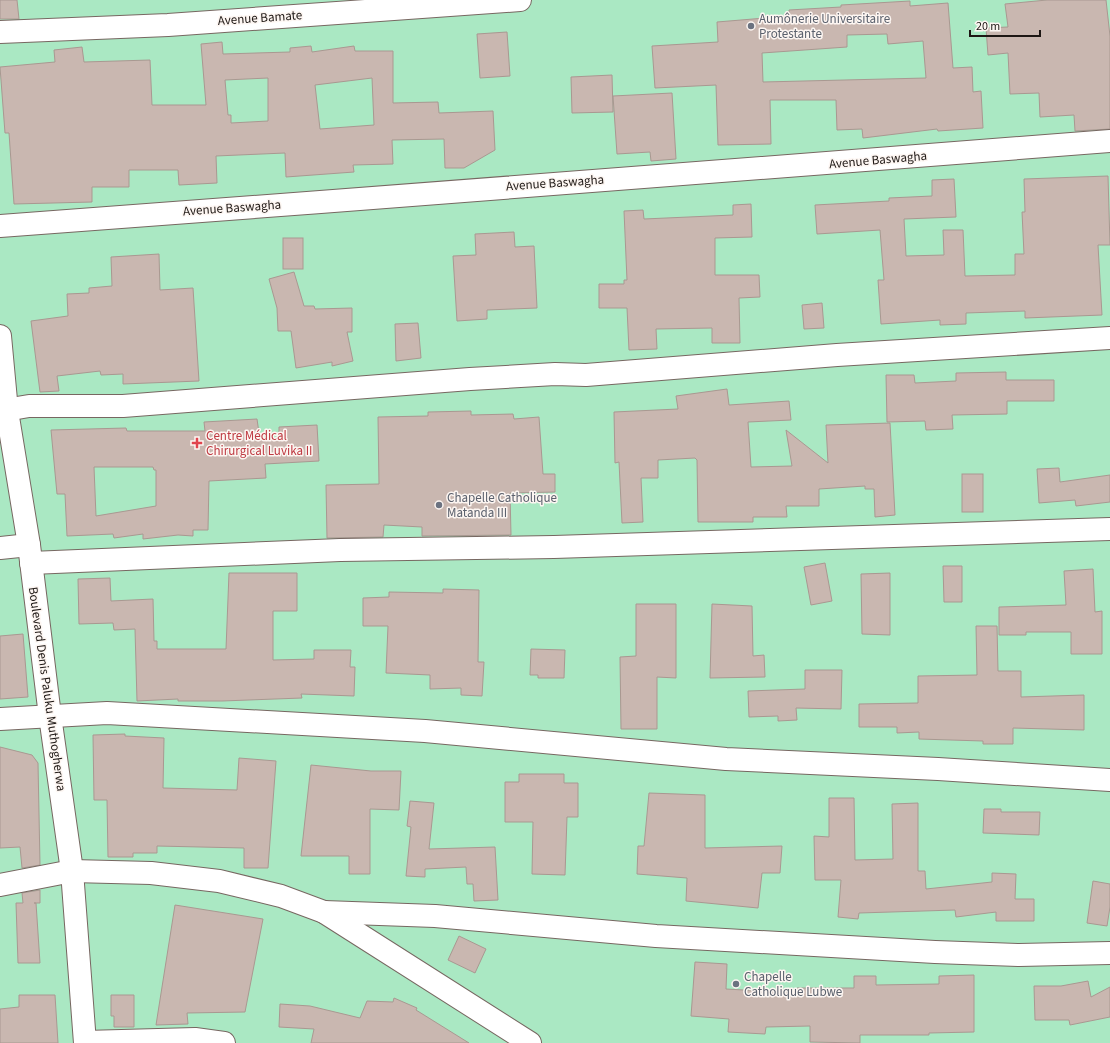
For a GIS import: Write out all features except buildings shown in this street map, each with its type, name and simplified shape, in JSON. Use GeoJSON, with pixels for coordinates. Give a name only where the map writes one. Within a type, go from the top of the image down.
{"type":"FeatureCollection","features":[{"type":"Feature","properties":{"kind":"street","name":"Avenue Bamate"},"geometry":{"type":"LineString","coordinates":[[0,32],[168,24],[520,0]]}},
{"type":"Feature","properties":{"kind":"street","name":"Avenue Baswagha"},"geometry":{"type":"LineString","coordinates":[[0,226],[595,180],[773,169],[1110,141]]}},
{"type":"Feature","properties":{"kind":"street","name":"Boulevard Denis Paluku Muthogherwa"},"geometry":{"type":"LineString","coordinates":[[0,336],[3,411],[30,554],[50,716],[72,871],[85,1043]]}},
{"type":"Feature","properties":{"kind":"street"},"geometry":{"type":"LineString","coordinates":[[3,411],[29,406],[123,406],[470,379],[554,374],[586,375],[837,355],[1110,338]]}},
{"type":"Feature","properties":{"kind":"street"},"geometry":{"type":"LineString","coordinates":[[0,548],[30,554],[562,547],[1110,530]]}},
{"type":"Feature","properties":{"kind":"street"},"geometry":{"type":"LineString","coordinates":[[0,719],[107,713],[424,731],[726,758],[1110,780]]}},
{"type":"Feature","properties":{"kind":"street"},"geometry":{"type":"LineString","coordinates":[[0,885],[72,871],[151,873],[218,881],[281,896],[324,912],[530,1043]]}},
{"type":"Feature","properties":{"kind":"street"},"geometry":{"type":"LineString","coordinates":[[324,912],[435,916],[656,936],[935,952],[1019,955],[1110,953]]}},
{"type":"Feature","properties":{"kind":"street"},"geometry":{"type":"LineString","coordinates":[[85,1043],[195,1039],[224,1043]]}},
{"type":"Feature","properties":{"kind":"green space"},"geometry":{"type":"Polygon","coordinates":[[[0,0],[1110,0],[1110,1043],[0,1043],[0,0]]]}},
{"type":"Feature","properties":{"kind":"place","name":"Aumônerie Universitaire Protestante"},"geometry":{"type":"Point","coordinates":[751,26]}},
{"type":"Feature","properties":{"kind":"place","name":"Centre Médical Chirurgical Luvika II"},"geometry":{"type":"Point","coordinates":[197,443]}},
{"type":"Feature","properties":{"kind":"place","name":"Chapelle Catholique Matanda III"},"geometry":{"type":"Point","coordinates":[439,505]}},
{"type":"Feature","properties":{"kind":"place","name":"Chapelle Catholique Lubwe"},"geometry":{"type":"Point","coordinates":[736,984]}}]}
